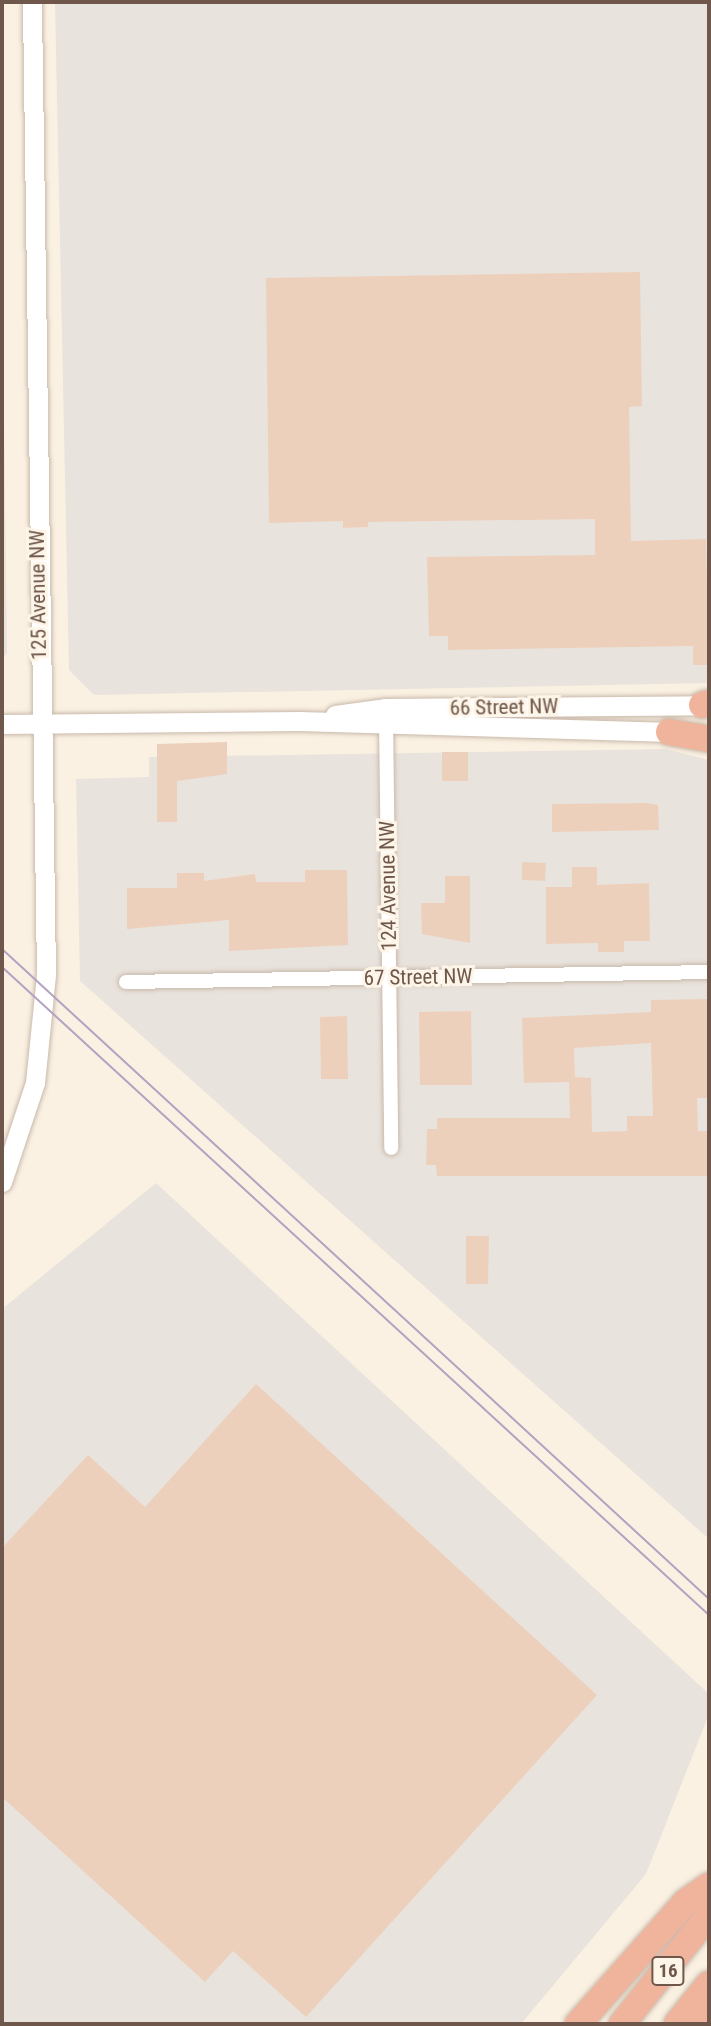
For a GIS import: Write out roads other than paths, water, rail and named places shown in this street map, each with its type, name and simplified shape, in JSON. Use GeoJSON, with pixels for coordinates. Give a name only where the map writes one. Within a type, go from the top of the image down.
{"type":"FeatureCollection","features":[{"type":"Feature","properties":{"kind":"highway"},"geometry":{"type":"LineString","coordinates":[[669,732],[709,739]]}},
{"type":"Feature","properties":{"kind":"highway"},"geometry":{"type":"LineString","coordinates":[[578,2024],[686,1902],[709,1886]]}},
{"type":"Feature","properties":{"kind":"highway","name":"16"},"geometry":{"type":"LineString","coordinates":[[622,2024],[709,1915]]}},
{"type":"Feature","properties":{"kind":"highway","name":"16"},"geometry":{"type":"LineString","coordinates":[[677,2024],[709,1984]]}},
{"type":"Feature","properties":{"kind":"highway"},"geometry":{"type":"LineString","coordinates":[[703,2024],[709,2017]]}},
{"type":"Feature","properties":{"kind":"street","name":"125 Avenue NW"},"geometry":{"type":"LineString","coordinates":[[2,1182],[35,1083],[45,1005],[32,2]]}},
{"type":"Feature","properties":{"kind":"street","name":"66 Street NW"},"geometry":{"type":"LineString","coordinates":[[2,724],[299,721],[707,704]]}},
{"type":"Feature","properties":{"kind":"street","name":"66 Street NW"},"geometry":{"type":"LineString","coordinates":[[386,718],[669,732],[709,731]]}},
{"type":"Feature","properties":{"kind":"street","name":"124 Avenue NW"},"geometry":{"type":"LineString","coordinates":[[386,718],[391,1148]]}},
{"type":"Feature","properties":{"kind":"street","name":"67 Street NW"},"geometry":{"type":"LineString","coordinates":[[127,982],[709,972]]}},
{"type":"Feature","properties":{"kind":"tram line"},"geometry":{"type":"LineString","coordinates":[[2,949],[709,1599]]}},
{"type":"Feature","properties":{"kind":"tram line"},"geometry":{"type":"LineString","coordinates":[[2,967],[709,1615]]}}]}
